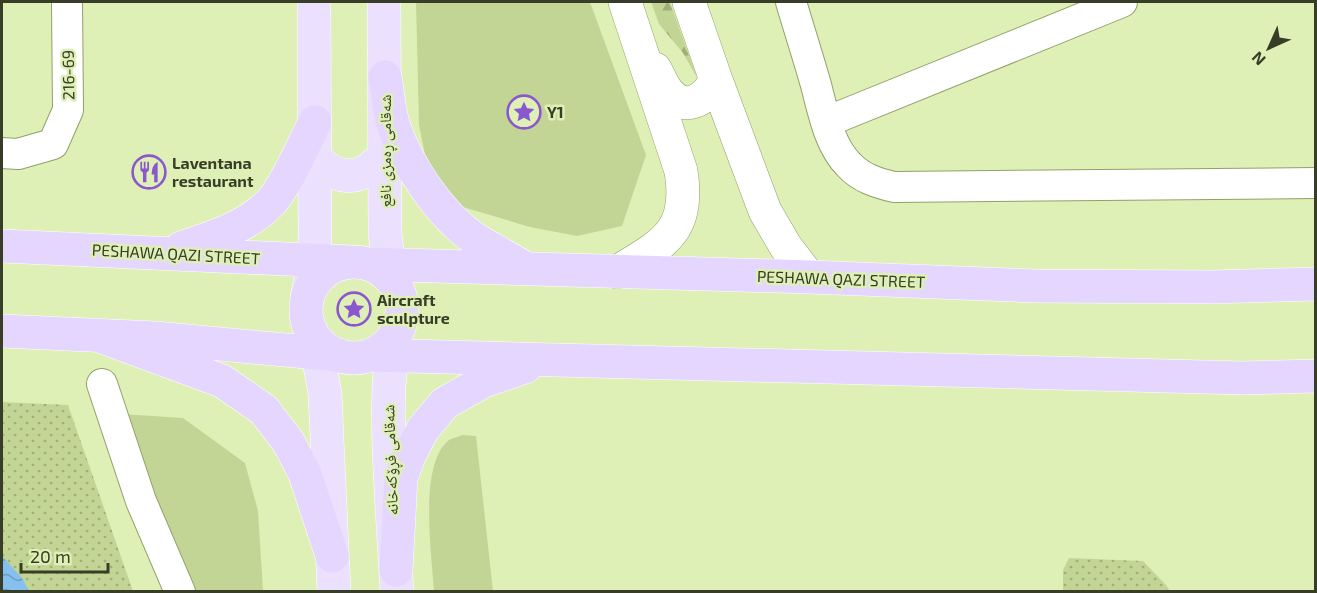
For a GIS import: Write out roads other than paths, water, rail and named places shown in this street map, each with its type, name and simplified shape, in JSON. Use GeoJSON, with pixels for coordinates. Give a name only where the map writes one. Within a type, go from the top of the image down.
{"type":"FeatureCollection","features":[{"type":"Feature","properties":{"kind":"highway"},"geometry":{"type":"LineString","coordinates":[[385,77],[393,125],[405,154],[422,183],[440,207],[473,237],[528,269]]}},
{"type":"Feature","properties":{"kind":"highway"},"geometry":{"type":"LineString","coordinates":[[143,253],[180,248],[206,240],[236,228],[259,213],[278,191],[315,122]]}},
{"type":"Feature","properties":{"kind":"highway","name":"PESHAWA QAZI STREET"},"geometry":{"type":"LineString","coordinates":[[2,246],[369,264],[1036,286],[1212,287],[1316,284]]}},
{"type":"Feature","properties":{"kind":"highway"},"geometry":{"type":"LineString","coordinates":[[361,340],[398,291],[388,277],[369,264]]}},
{"type":"Feature","properties":{"kind":"highway","name":"PESHAWA QAZI STREET"},"geometry":{"type":"LineString","coordinates":[[307,298],[320,276],[333,266],[369,264]]}},
{"type":"Feature","properties":{"kind":"highway"},"geometry":{"type":"LineString","coordinates":[[307,298],[306,315],[361,340]]}},
{"type":"Feature","properties":{"kind":"highway"},"geometry":{"type":"LineString","coordinates":[[2,332],[155,338],[361,340],[554,360],[1242,378],[1316,376]]}},
{"type":"Feature","properties":{"kind":"highway"},"geometry":{"type":"LineString","coordinates":[[97,335],[222,381],[264,410],[289,443],[305,474],[332,556]]}},
{"type":"Feature","properties":{"kind":"highway"},"geometry":{"type":"LineString","coordinates":[[396,581],[402,478],[409,456],[423,429],[445,403],[484,381],[524,367],[554,360]]}},
{"type":"Feature","properties":{"kind":"main road"},"geometry":{"type":"LineString","coordinates":[[307,298],[314,261],[314,2]]}},
{"type":"Feature","properties":{"kind":"main road","name":"شەقامی ڕەمزی نافع"},"geometry":{"type":"LineString","coordinates":[[369,264],[385,232],[384,2]]}},
{"type":"Feature","properties":{"kind":"main road"},"geometry":{"type":"LineString","coordinates":[[315,158],[337,175],[350,176],[369,170],[384,156]]}},
{"type":"Feature","properties":{"kind":"main road"},"geometry":{"type":"LineString","coordinates":[[334,591],[325,394],[361,340]]}},
{"type":"Feature","properties":{"kind":"main road","name":"شەقامی فڕۆکەخانە"},"geometry":{"type":"LineString","coordinates":[[361,340],[387,393],[396,581]]}},
{"type":"Feature","properties":{"kind":"street","name":"216-69"},"geometry":{"type":"LineString","coordinates":[[2,153],[18,154],[52,144],[68,110],[67,2]]}},
{"type":"Feature","properties":{"kind":"street"},"geometry":{"type":"LineString","coordinates":[[616,272],[667,238],[681,214],[684,199],[681,171],[625,2]]}},
{"type":"Feature","properties":{"kind":"street"},"geometry":{"type":"LineString","coordinates":[[689,2],[765,211],[786,247],[809,277]]}},
{"type":"Feature","properties":{"kind":"street"},"geometry":{"type":"LineString","coordinates":[[791,2],[826,122],[838,151],[848,165],[862,176],[877,183],[894,187],[1316,183]]}},
{"type":"Feature","properties":{"kind":"street"},"geometry":{"type":"LineString","coordinates":[[826,122],[1122,2]]}},
{"type":"Feature","properties":{"kind":"street"},"geometry":{"type":"LineString","coordinates":[[639,42],[667,91],[681,101],[699,101],[706,96],[716,80]]}},
{"type":"Feature","properties":{"kind":"street"},"geometry":{"type":"LineString","coordinates":[[102,384],[141,501],[180,591]]}},
{"type":"Feature","properties":{"kind":"water"},"geometry":{"type":"Polygon","coordinates":[[[2,556],[22,578],[29,591],[2,591],[2,556]]]}},
{"type":"Feature","properties":{"kind":"place","name":"Y1"},"geometry":{"type":"Point","coordinates":[524,112]}},
{"type":"Feature","properties":{"kind":"place","name":"Laventana restaurant"},"geometry":{"type":"Point","coordinates":[149,172]}},
{"type":"Feature","properties":{"kind":"place","name":"Aircraft sculpture"},"geometry":{"type":"Point","coordinates":[354,309]}}]}
